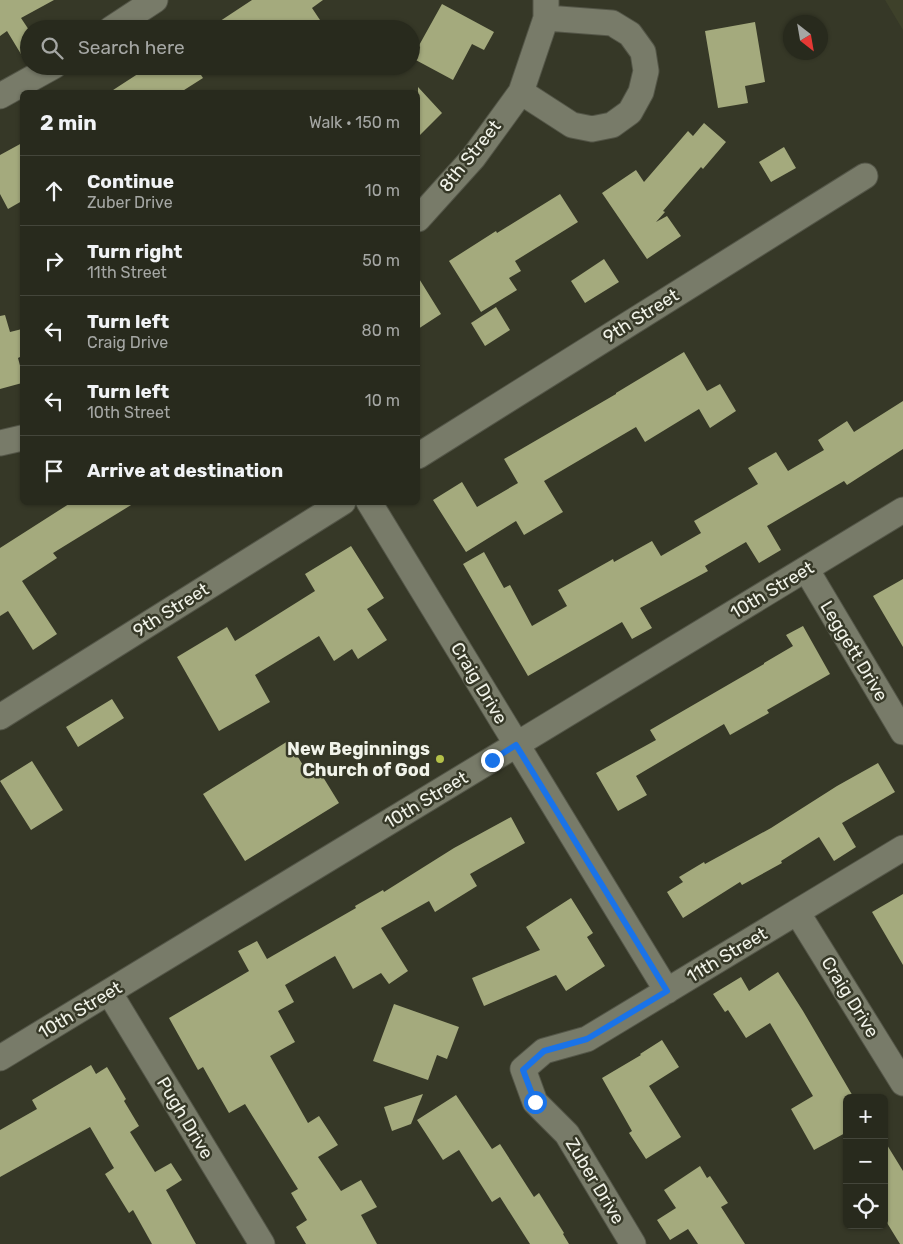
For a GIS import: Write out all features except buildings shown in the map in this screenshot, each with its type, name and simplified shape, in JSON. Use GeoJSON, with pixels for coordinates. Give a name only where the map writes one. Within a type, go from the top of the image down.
{"type":"FeatureCollection","features":[{"type":"Feature","properties":{"kind":"street"},"geometry":{"type":"LineString","coordinates":[[125,20],[155,0]]}},
{"type":"Feature","properties":{"kind":"street","name":"8th Street"},"geometry":{"type":"LineString","coordinates":[[420,217],[473,158],[521,92],[546,9],[612,23],[630,34],[643,52],[646,71],[641,92],[630,112],[612,125],[592,130],[572,125],[521,92]]}},
{"type":"Feature","properties":{"kind":"street"},"geometry":{"type":"LineString","coordinates":[[0,96],[38,75]]}},
{"type":"Feature","properties":{"kind":"street","name":"9th Street"},"geometry":{"type":"LineString","coordinates":[[420,455],[865,176]]}},
{"type":"Feature","properties":{"kind":"street"},"geometry":{"type":"LineString","coordinates":[[0,443],[20,438]]}},
{"type":"Feature","properties":{"kind":"street","name":"9th Street"},"geometry":{"type":"LineString","coordinates":[[0,717],[338,505]]}},
{"type":"Feature","properties":{"kind":"street","name":"Craig Drive"},"geometry":{"type":"LineString","coordinates":[[371,505],[667,991]]}},
{"type":"Feature","properties":{"kind":"street","name":"10th Street"},"geometry":{"type":"LineString","coordinates":[[0,1058],[903,510]]}},
{"type":"Feature","properties":{"kind":"street","name":"Leggett Drive"},"geometry":{"type":"LineString","coordinates":[[806,569],[903,732]]}},
{"type":"Feature","properties":{"kind":"street","name":"11th Street"},"geometry":{"type":"LineString","coordinates":[[523,1070],[544,1051],[587,1039],[903,848]]}},
{"type":"Feature","properties":{"kind":"street","name":"Craig Drive"},"geometry":{"type":"LineString","coordinates":[[797,912],[903,1083]]}},
{"type":"Feature","properties":{"kind":"street","name":"Pugh Drive"},"geometry":{"type":"LineString","coordinates":[[109,992],[262,1244]]}},
{"type":"Feature","properties":{"kind":"street","name":"Zuber Drive"},"geometry":{"type":"LineString","coordinates":[[523,1070],[535,1102],[568,1134],[633,1244]]}},
{"type":"Feature","properties":{"kind":"shaded area"},"geometry":{"type":"Polygon","coordinates":[[[885,0],[903,0],[903,30],[885,0]]]}},
{"type":"Feature","properties":{"kind":"place","name":"New Beginnings Church of God"},"geometry":{"type":"Point","coordinates":[440,759]}},
{"type":"Feature","properties":{"kind":"route"},"geometry":{"type":"LineString","coordinates":[[492,760],[516,745],[667,991],[587,1039],[544,1051],[523,1070],[535,1102]]}}]}
